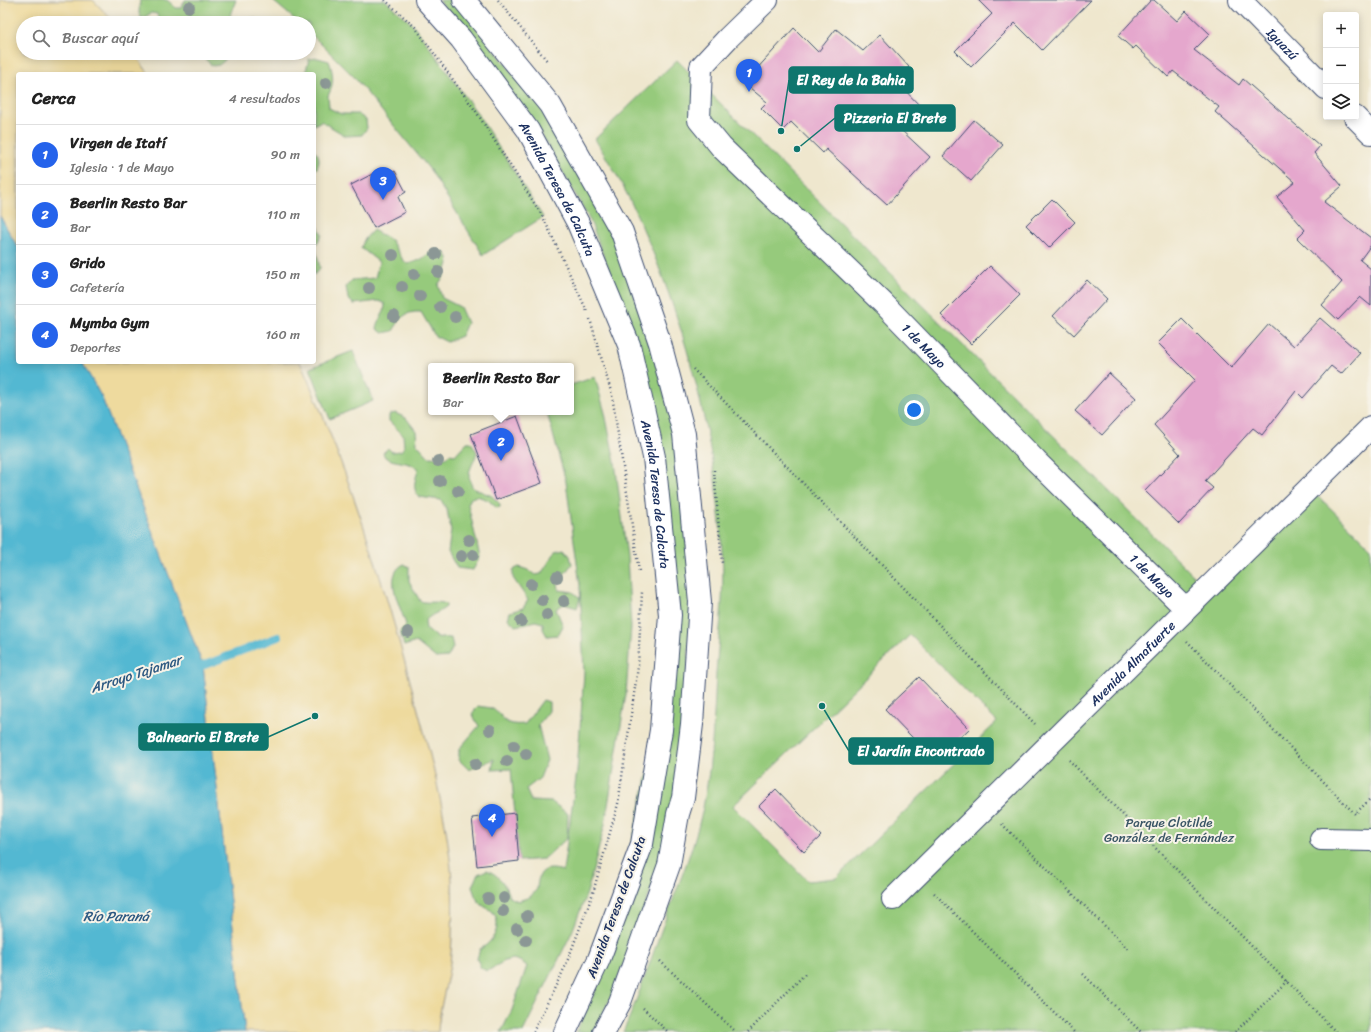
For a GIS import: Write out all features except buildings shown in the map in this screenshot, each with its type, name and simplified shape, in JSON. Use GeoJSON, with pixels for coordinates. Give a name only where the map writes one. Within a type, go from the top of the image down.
{"type":"FeatureCollection","features":[{"type":"Feature","properties":{"kind":"main road","name":"Avenida Teresa de Calcuta"},"geometry":{"type":"LineString","coordinates":[[426,0],[461,39],[528,130],[578,223],[629,345],[654,457],[670,615],[661,730],[642,844],[599,959],[566,1032]]}},
{"type":"Feature","properties":{"kind":"main road"},"geometry":{"type":"LineString","coordinates":[[464,0],[550,105],[622,232],[660,342],[684,434],[700,602],[692,724],[684,791],[678,814],[669,865],[620,1002],[604,1032]]}},
{"type":"Feature","properties":{"kind":"main road","name":"1 de Mayo"},"geometry":{"type":"LineString","coordinates":[[768,0],[728,38],[701,67],[699,120],[722,148],[883,302],[1036,461],[1186,609]]}},
{"type":"Feature","properties":{"kind":"main road","name":"Iguazú"},"geometry":{"type":"LineString","coordinates":[[1240,0],[1323,85]]}},
{"type":"Feature","properties":{"kind":"main road"},"geometry":{"type":"LineString","coordinates":[[1358,120],[1371,133]]}},
{"type":"Feature","properties":{"kind":"main road","name":"Avenida Almafuerte"},"geometry":{"type":"LineString","coordinates":[[893,899],[1371,427]]}},
{"type":"Feature","properties":{"kind":"main road"},"geometry":{"type":"LineString","coordinates":[[1321,839],[1371,840]]}},
{"type":"Feature","properties":{"kind":"path"},"geometry":{"type":"LineString","coordinates":[[385,0],[415,27],[477,113],[543,217],[589,317],[612,395],[640,573]]}},
{"type":"Feature","properties":{"kind":"path"},"geometry":{"type":"LineString","coordinates":[[691,368],[1052,742],[1288,981],[1336,1032]]}},
{"type":"Feature","properties":{"kind":"path"},"geometry":{"type":"LineString","coordinates":[[533,1032],[565,967],[589,903],[618,804],[638,667],[642,589]]}},
{"type":"Feature","properties":{"kind":"path"},"geometry":{"type":"LineString","coordinates":[[1171,625],[1355,814],[1371,798]]}},
{"type":"Feature","properties":{"kind":"path"},"geometry":{"type":"LineString","coordinates":[[985,808],[1128,949]]}},
{"type":"Feature","properties":{"kind":"path"},"geometry":{"type":"LineString","coordinates":[[916,876],[1074,1032]]}},
{"type":"Feature","properties":{"kind":"path"},"geometry":{"type":"LineString","coordinates":[[658,959],[736,1032]]}},
{"type":"Feature","properties":{"kind":"path"},"geometry":{"type":"LineString","coordinates":[[748,1032],[806,973]]}},
{"type":"Feature","properties":{"kind":"path"},"geometry":{"type":"LineString","coordinates":[[1083,974],[1141,1032]]}},
{"type":"Feature","properties":{"kind":"path"},"geometry":{"type":"LineString","coordinates":[[1236,1032],[1288,981]]}},
{"type":"Feature","properties":{"kind":"path"},"geometry":{"type":"LineString","coordinates":[[642,1007],[668,1032]]}},
{"type":"Feature","properties":{"kind":"green space"},"geometry":{"type":"Polygon","coordinates":[[[140,0],[167,0],[176,8],[181,8],[185,0],[236,0],[231,16],[158,16],[157,14],[151,13],[146,16],[140,16],[140,0]]]}},
{"type":"Feature","properties":{"kind":"green space"},"geometry":{"type":"Polygon","coordinates":[[[272,0],[385,0],[415,27],[477,113],[543,217],[483,255],[431,171],[354,77],[316,39],[316,16],[291,16],[272,0]]]}},
{"type":"Feature","properties":{"kind":"green space"},"geometry":{"type":"Polygon","coordinates":[[[439,0],[455,0],[545,114],[612,234],[646,328],[676,436],[692,601],[687,677],[673,813],[659,868],[614,990],[594,1032],[576,1032],[598,985],[671,676],[633,332],[589,218],[533,120],[439,0]]]}},
{"type":"Feature","properties":{"kind":"green space"},"geometry":{"type":"Polygon","coordinates":[[[316,58],[329,61],[332,70],[333,79],[328,96],[329,108],[341,114],[358,114],[366,120],[367,128],[362,135],[346,136],[321,121],[316,124],[316,72],[306,72],[309,60],[316,60],[316,58]]]}},
{"type":"Feature","properties":{"kind":"green space"},"geometry":{"type":"Polygon","coordinates":[[[206,60],[225,60],[219,65],[213,66],[206,60]]]}},
{"type":"Feature","properties":{"kind":"green space","name":"Parque Clotilde González de Fernández"},"geometry":{"type":"Polygon","coordinates":[[[677,60],[1211,593],[1315,493],[1371,548],[1371,1032],[623,1032],[687,863],[703,808],[709,775],[712,740],[723,566],[718,506],[704,416],[680,327],[649,242],[618,177],[595,139],[677,60]],[[910,635],[733,806],[808,881],[836,878],[997,722],[910,635]]]}},
{"type":"Feature","properties":{"kind":"green space"},"geometry":{"type":"Polygon","coordinates":[[[316,153],[319,161],[316,168],[316,153]]]}},
{"type":"Feature","properties":{"kind":"green space"},"geometry":{"type":"Polygon","coordinates":[[[316,222],[322,235],[316,244],[316,222]]]}},
{"type":"Feature","properties":{"kind":"green space"},"geometry":{"type":"Polygon","coordinates":[[[373,230],[391,240],[403,260],[408,264],[420,260],[434,250],[445,252],[449,260],[444,276],[438,285],[442,298],[460,307],[467,323],[461,336],[447,342],[435,336],[421,312],[407,314],[401,319],[393,331],[383,333],[377,329],[385,304],[379,301],[354,304],[348,299],[346,287],[352,280],[375,278],[379,262],[361,248],[364,240],[373,230]]]}},
{"type":"Feature","properties":{"kind":"green space"},"geometry":{"type":"Polygon","coordinates":[[[316,250],[320,268],[316,273],[316,250]]]}},
{"type":"Feature","properties":{"kind":"green space"},"geometry":{"type":"Polygon","coordinates":[[[353,351],[373,401],[330,419],[310,368],[353,351]]]}},
{"type":"Feature","properties":{"kind":"green space"},"geometry":{"type":"Polygon","coordinates":[[[595,377],[605,413],[615,462],[627,557],[631,627],[626,694],[605,824],[587,893],[572,932],[523,1032],[501,1032],[512,1010],[527,966],[521,962],[511,959],[487,971],[481,968],[477,959],[480,949],[489,943],[497,928],[497,922],[493,912],[482,905],[478,900],[472,886],[478,874],[487,870],[501,880],[509,897],[518,901],[530,897],[537,889],[539,877],[547,869],[563,871],[577,771],[584,673],[580,585],[566,482],[548,415],[574,415],[574,384],[595,377]]]}},
{"type":"Feature","properties":{"kind":"green space"},"geometry":{"type":"Polygon","coordinates":[[[395,413],[406,418],[416,431],[417,444],[429,457],[446,458],[449,454],[455,455],[467,442],[471,442],[477,452],[469,474],[470,482],[473,488],[492,496],[500,504],[500,507],[497,508],[488,500],[477,496],[471,498],[468,504],[480,557],[473,570],[457,568],[448,552],[451,530],[447,510],[441,500],[419,497],[415,490],[415,480],[418,469],[410,464],[393,461],[385,457],[383,453],[388,448],[392,452],[401,451],[404,447],[403,435],[389,421],[389,415],[395,413]]]}},
{"type":"Feature","properties":{"kind":"green space"},"geometry":{"type":"Polygon","coordinates":[[[564,549],[570,556],[572,564],[558,582],[559,590],[573,592],[580,598],[577,608],[564,604],[556,609],[563,626],[558,635],[547,636],[543,629],[543,623],[535,621],[516,626],[508,619],[510,612],[523,608],[528,600],[513,578],[513,570],[519,567],[528,570],[535,575],[541,574],[556,551],[564,549]]]}},
{"type":"Feature","properties":{"kind":"green space"},"geometry":{"type":"Polygon","coordinates":[[[404,564],[409,567],[409,581],[420,601],[446,604],[446,607],[425,621],[426,629],[436,637],[451,638],[453,647],[448,657],[436,658],[416,642],[404,646],[400,631],[406,625],[397,601],[394,576],[398,569],[404,564]]]}},
{"type":"Feature","properties":{"kind":"green space"},"geometry":{"type":"Polygon","coordinates":[[[543,700],[549,702],[549,711],[538,725],[547,760],[540,778],[526,789],[531,801],[552,802],[568,814],[567,838],[544,859],[519,861],[511,769],[492,770],[494,759],[469,770],[459,760],[459,749],[479,726],[472,714],[478,706],[495,710],[506,722],[525,724],[543,700]]]}},
{"type":"Feature","properties":{"kind":"sand"},"geometry":{"type":"Polygon","coordinates":[[[0,0],[93,0],[108,16],[16,16],[16,60],[139,60],[148,72],[16,72],[16,244],[0,216],[0,0]]]}},
{"type":"Feature","properties":{"kind":"sand"},"geometry":{"type":"Polygon","coordinates":[[[83,364],[301,364],[333,441],[362,521],[400,644],[442,806],[450,855],[453,901],[449,970],[438,1032],[245,1032],[203,666],[102,398],[83,364]]]}},
{"type":"Feature","properties":{"kind":"water","name":"Río Paraná"},"geometry":{"type":"Polygon","coordinates":[[[0,216],[16,244],[16,364],[83,364],[102,398],[203,666],[245,1032],[0,1032],[0,216]]]}},
{"type":"Feature","properties":{"kind":"waterway","name":"Arroyo Tajamar"},"geometry":{"type":"LineString","coordinates":[[194,669],[278,637]]}},
{"type":"Feature","properties":{"kind":"place","name":"Virgen de Itatí"},"geometry":{"type":"Point","coordinates":[749,92]}},
{"type":"Feature","properties":{"kind":"place","name":"El Rey de la Bahia"},"geometry":{"type":"Point","coordinates":[781,131]}},
{"type":"Feature","properties":{"kind":"place","name":"Pizzeria El Brete"},"geometry":{"type":"Point","coordinates":[797,149]}},
{"type":"Feature","properties":{"kind":"place","name":"Grido"},"geometry":{"type":"Point","coordinates":[383,200]}},
{"type":"Feature","properties":{"kind":"place","name":"Beerlin Resto Bar"},"geometry":{"type":"Point","coordinates":[501,461]}},
{"type":"Feature","properties":{"kind":"place","name":"El Jardín Encontrado"},"geometry":{"type":"Point","coordinates":[822,706]}},
{"type":"Feature","properties":{"kind":"place","name":"Balneario El Brete"},"geometry":{"type":"Point","coordinates":[315,716]}},
{"type":"Feature","properties":{"kind":"place","name":"Mymba Gym"},"geometry":{"type":"Point","coordinates":[492,837]}}]}
